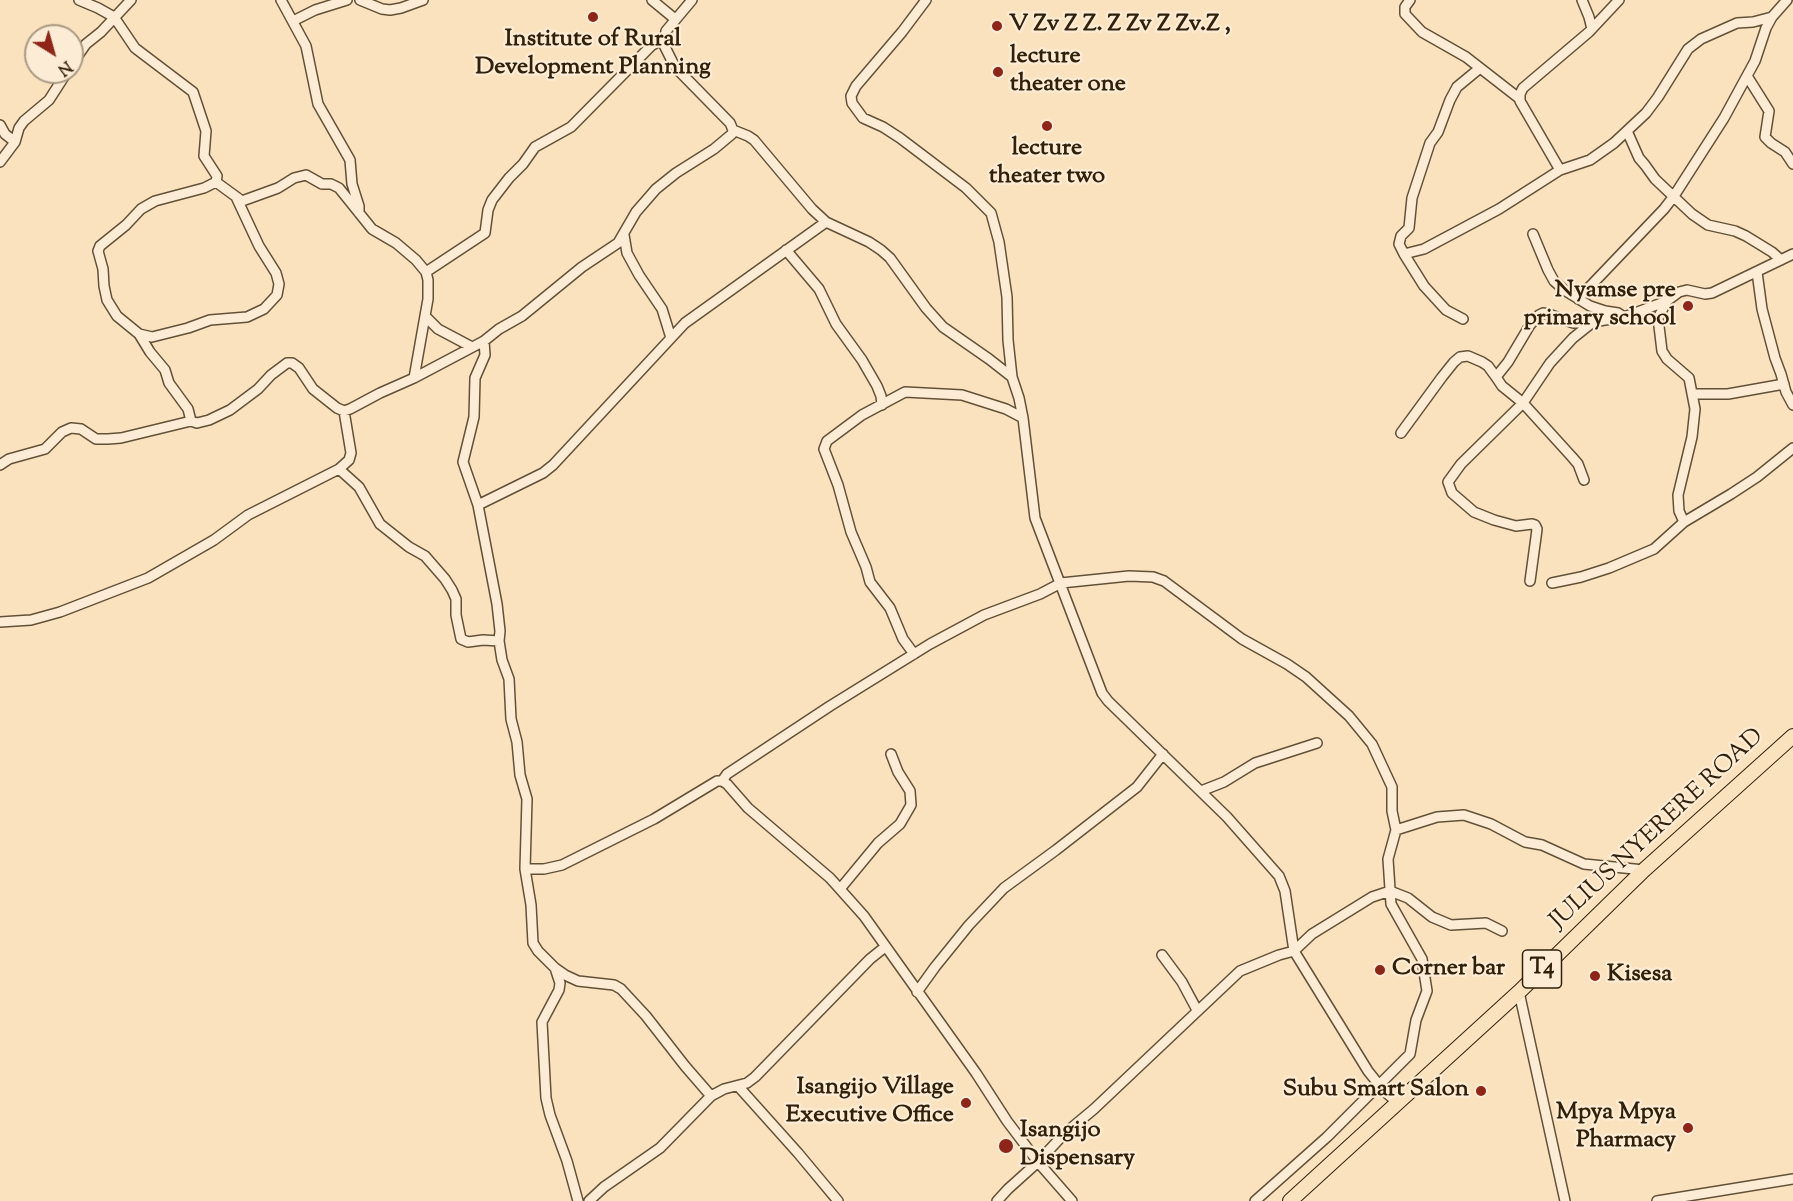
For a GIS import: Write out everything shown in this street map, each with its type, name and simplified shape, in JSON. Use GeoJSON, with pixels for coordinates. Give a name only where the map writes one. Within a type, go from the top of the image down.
{"type":"FeatureCollection","features":[{"type":"Feature","properties":{"kind":"highway","name":"JULIUS NYERERE ROAD"},"geometry":{"type":"LineString","coordinates":[[1290,1201],[1519,992],[1644,870],[1793,736]]}},
{"type":"Feature","properties":{"kind":"street"},"geometry":{"type":"LineString","coordinates":[[80,0],[114,17],[135,48],[194,94],[206,131],[204,156],[217,176],[216,182]]}},
{"type":"Feature","properties":{"kind":"street"},"geometry":{"type":"LineString","coordinates":[[84,47],[131,0]]}},
{"type":"Feature","properties":{"kind":"street"},"geometry":{"type":"LineString","coordinates":[[281,0],[306,46],[318,104],[350,160],[352,184],[359,213]]}},
{"type":"Feature","properties":{"kind":"street"},"geometry":{"type":"LineString","coordinates":[[293,21],[315,10],[347,0]]}},
{"type":"Feature","properties":{"kind":"street"},"geometry":{"type":"LineString","coordinates":[[360,0],[372,6],[390,10],[423,0]]}},
{"type":"Feature","properties":{"kind":"street"},"geometry":{"type":"LineString","coordinates":[[652,0],[675,19]]}},
{"type":"Feature","properties":{"kind":"street"},"geometry":{"type":"LineString","coordinates":[[692,0],[666,31],[664,45],[673,63],[730,123],[733,130],[754,140],[812,209],[826,222],[881,249],[943,327],[1012,377]]}},
{"type":"Feature","properties":{"kind":"street"},"geometry":{"type":"LineString","coordinates":[[927,0],[856,86],[851,96],[852,103],[863,118],[900,138],[966,188],[991,213],[999,242],[1008,297],[1008,340],[1012,377],[1023,418],[1035,518],[1102,693],[1234,825],[1279,876],[1285,891],[1294,951],[1368,1071],[1397,1102]]}},
{"type":"Feature","properties":{"kind":"street"},"geometry":{"type":"LineString","coordinates":[[1410,0],[1405,7],[1405,14],[1422,32],[1466,57],[1520,99],[1560,170]]}},
{"type":"Feature","properties":{"kind":"street"},"geometry":{"type":"LineString","coordinates":[[1582,0],[1592,29]]}},
{"type":"Feature","properties":{"kind":"street"},"geometry":{"type":"LineString","coordinates":[[1520,99],[1523,88],[1592,29],[1619,0]]}},
{"type":"Feature","properties":{"kind":"street"},"geometry":{"type":"LineString","coordinates":[[1578,299],[1657,217],[1674,196],[1724,118],[1747,76],[1772,17],[1787,0]]}},
{"type":"Feature","properties":{"kind":"street"},"geometry":{"type":"LineString","coordinates":[[1404,254],[1424,249],[1499,209],[1560,170],[1590,160],[1614,143],[1646,113],[1688,49],[1701,39],[1737,22],[1753,22],[1772,17]]}},
{"type":"Feature","properties":{"kind":"street"},"geometry":{"type":"LineString","coordinates":[[426,272],[485,233],[488,210],[492,200],[523,164],[534,147],[571,128],[651,46],[664,38]]}},
{"type":"Feature","properties":{"kind":"street"},"geometry":{"type":"LineString","coordinates":[[1463,319],[1446,310],[1424,286],[1399,244],[1401,236],[1409,228],[1412,198],[1430,143],[1438,132],[1457,87],[1479,68]]}},
{"type":"Feature","properties":{"kind":"street"},"geometry":{"type":"LineString","coordinates":[[1747,76],[1769,111],[1765,137],[1771,144],[1785,152],[1793,164]]}},
{"type":"Feature","properties":{"kind":"street"},"geometry":{"type":"LineString","coordinates":[[0,162],[15,142],[19,128],[24,121],[49,100],[59,84]]}},
{"type":"Feature","properties":{"kind":"street"},"geometry":{"type":"LineString","coordinates":[[0,125],[5,134],[15,142]]}},
{"type":"Feature","properties":{"kind":"street"},"geometry":{"type":"LineString","coordinates":[[0,465],[9,459],[45,448],[62,432],[71,428],[81,429],[96,439],[108,439],[121,438],[190,421],[198,423],[209,420],[230,410],[287,363],[292,363],[299,368],[313,389],[337,408],[344,411],[350,409],[484,341],[522,316],[582,267],[618,243],[636,212],[656,189],[730,137],[733,130]]}},
{"type":"Feature","properties":{"kind":"street"},"geometry":{"type":"LineString","coordinates":[[1627,131],[1639,158],[1655,179],[1692,214],[1708,225],[1741,233],[1781,260]]}},
{"type":"Feature","properties":{"kind":"street"},"geometry":{"type":"LineString","coordinates":[[216,182],[242,201],[306,175],[322,184],[332,184],[339,188],[372,229],[396,243],[416,260],[426,272],[428,290],[426,318],[414,378]]}},
{"type":"Feature","properties":{"kind":"street"},"geometry":{"type":"LineString","coordinates":[[190,421],[188,409],[169,383],[165,370],[139,334],[117,316],[107,300],[98,251],[100,246],[126,225],[141,208],[155,201],[204,188],[216,182]]}},
{"type":"Feature","properties":{"kind":"street"},"geometry":{"type":"LineString","coordinates":[[139,334],[152,337],[210,320],[247,317],[264,309],[277,295],[279,290],[276,273],[259,246],[237,198]]}},
{"type":"Feature","properties":{"kind":"street"},"geometry":{"type":"LineString","coordinates":[[478,505],[543,473],[553,465],[685,323],[826,222]]}},
{"type":"Feature","properties":{"kind":"street"},"geometry":{"type":"LineString","coordinates":[[1533,234],[1554,281],[1590,306],[1618,313],[1624,317]]}},
{"type":"Feature","properties":{"kind":"street"},"geometry":{"type":"LineString","coordinates":[[624,235],[627,253],[662,309],[671,338]]}},
{"type":"Feature","properties":{"kind":"street"},"geometry":{"type":"LineString","coordinates":[[786,250],[819,289],[836,324],[862,360],[877,386],[882,405]]}},
{"type":"Feature","properties":{"kind":"street"},"geometry":{"type":"LineString","coordinates":[[1496,377],[1508,362],[1530,325],[1543,313],[1573,323],[1624,317],[1667,302],[1687,290],[1705,294],[1712,293],[1793,254]]}},
{"type":"Feature","properties":{"kind":"street"},"geometry":{"type":"LineString","coordinates":[[1757,272],[1762,309],[1775,358],[1786,392],[1793,405]]}},
{"type":"Feature","properties":{"kind":"street"},"geometry":{"type":"LineString","coordinates":[[1667,302],[1658,318],[1662,351],[1667,359],[1689,378],[1695,409],[1678,495],[1679,511],[1684,522]]}},
{"type":"Feature","properties":{"kind":"street"},"geometry":{"type":"LineString","coordinates":[[426,318],[438,329],[472,347]]}},
{"type":"Feature","properties":{"kind":"street"},"geometry":{"type":"LineString","coordinates":[[1530,581],[1537,529],[1534,525],[1516,526],[1474,512],[1452,493],[1448,482],[1461,464],[1523,403],[1550,363],[1573,338],[1593,322]]}},
{"type":"Feature","properties":{"kind":"street"},"geometry":{"type":"LineString","coordinates":[[484,341],[485,355],[475,378],[474,417],[463,462],[478,505],[498,604],[499,641],[502,660],[509,679],[511,719],[517,742],[520,775],[527,799],[525,869],[531,905],[533,943],[538,951],[564,975],[578,981],[614,985],[621,989],[711,1096]]}},
{"type":"Feature","properties":{"kind":"street"},"geometry":{"type":"LineString","coordinates":[[1401,433],[1454,362],[1461,357],[1468,356],[1488,366],[1502,386],[1523,403],[1578,464],[1584,480]]}},
{"type":"Feature","properties":{"kind":"street"},"geometry":{"type":"LineString","coordinates":[[1692,394],[1728,394],[1784,384]]}},
{"type":"Feature","properties":{"kind":"street"},"geometry":{"type":"LineString","coordinates":[[915,654],[903,639],[890,608],[870,582],[824,449],[827,441],[862,415],[905,392],[962,395],[1006,409],[1023,418]]}},
{"type":"Feature","properties":{"kind":"street"},"geometry":{"type":"LineString","coordinates":[[0,622],[30,620],[60,612],[148,578],[214,540],[248,515],[339,469],[349,460],[351,453],[344,411]]}},
{"type":"Feature","properties":{"kind":"street"},"geometry":{"type":"LineString","coordinates":[[1552,583],[1609,568],[1654,549],[1684,522],[1731,494],[1790,451],[1793,442]]}},
{"type":"Feature","properties":{"kind":"street"},"geometry":{"type":"LineString","coordinates":[[339,469],[359,487],[380,524],[409,547],[425,556],[445,579],[456,599],[460,639],[468,642],[499,641]]}},
{"type":"Feature","properties":{"kind":"street"},"geometry":{"type":"LineString","coordinates":[[525,869],[544,869],[562,865],[645,824],[711,784],[722,781],[727,774],[830,706],[984,615],[1040,594],[1061,583],[1129,576],[1153,577],[1164,581],[1234,633],[1306,677],[1349,716],[1372,744],[1392,787],[1392,811],[1396,830],[1388,859],[1391,904],[1422,960],[1427,991],[1416,1020],[1410,1054],[1327,1137],[1255,1201]]}},
{"type":"Feature","properties":{"kind":"street"},"geometry":{"type":"LineString","coordinates":[[1201,791],[1224,782],[1255,763],[1317,743]]}},
{"type":"Feature","properties":{"kind":"street"},"geometry":{"type":"LineString","coordinates":[[840,889],[878,843],[900,824],[911,805],[910,791],[898,772],[891,754]]}},
{"type":"Feature","properties":{"kind":"street"},"geometry":{"type":"LineString","coordinates":[[917,992],[969,925],[1004,888],[1137,787],[1163,754]]}},
{"type":"Feature","properties":{"kind":"street"},"geometry":{"type":"LineString","coordinates":[[722,781],[728,784],[763,822],[840,889],[864,916],[976,1073],[1007,1121],[1072,1201]]}},
{"type":"Feature","properties":{"kind":"street"},"geometry":{"type":"LineString","coordinates":[[1396,830],[1437,817],[1464,815],[1491,824],[1525,842],[1542,845],[1584,864],[1644,870]]}},
{"type":"Feature","properties":{"kind":"street"},"geometry":{"type":"LineString","coordinates":[[997,1201],[1064,1134],[1094,1109],[1240,971],[1294,951],[1312,934],[1372,897],[1390,891],[1408,897],[1432,917],[1451,925],[1486,923],[1502,931]]}},
{"type":"Feature","properties":{"kind":"street"},"geometry":{"type":"LineString","coordinates":[[589,1201],[604,1187],[660,1148],[711,1096],[724,1089],[747,1083],[755,1077],[870,959],[885,947]]}},
{"type":"Feature","properties":{"kind":"street"},"geometry":{"type":"LineString","coordinates":[[1162,955],[1182,982],[1197,1011]]}},
{"type":"Feature","properties":{"kind":"street"},"geometry":{"type":"LineString","coordinates":[[555,968],[560,983],[559,990],[542,1022],[546,1098],[578,1201]]}},
{"type":"Feature","properties":{"kind":"street"},"geometry":{"type":"LineString","coordinates":[[1519,992],[1565,1201]]}},
{"type":"Feature","properties":{"kind":"street"},"geometry":{"type":"LineString","coordinates":[[738,1086],[838,1201]]}},
{"type":"Feature","properties":{"kind":"street"},"geometry":{"type":"LineString","coordinates":[[1657,1201],[1793,1179]]}},
{"type":"Feature","properties":{"kind":"place","name":"Institute of Rural Development Planning"},"geometry":{"type":"Point","coordinates":[593,17]}},
{"type":"Feature","properties":{"kind":"place","name":"V Zv Z Z. Z Zv Z Zv.Z ,"},"geometry":{"type":"Point","coordinates":[997,26]}},
{"type":"Feature","properties":{"kind":"place","name":"lecture theater one"},"geometry":{"type":"Point","coordinates":[998,72]}},
{"type":"Feature","properties":{"kind":"place","name":"lecture theater two"},"geometry":{"type":"Point","coordinates":[1047,126]}},
{"type":"Feature","properties":{"kind":"place","name":"Nyamse pre primary school"},"geometry":{"type":"Point","coordinates":[1688,306]}},
{"type":"Feature","properties":{"kind":"place","name":"Corner bar"},"geometry":{"type":"Point","coordinates":[1380,970]}},
{"type":"Feature","properties":{"kind":"place","name":"Kisesa"},"geometry":{"type":"Point","coordinates":[1595,976]}},
{"type":"Feature","properties":{"kind":"place","name":"Subu Smart Salon"},"geometry":{"type":"Point","coordinates":[1481,1091]}},
{"type":"Feature","properties":{"kind":"place","name":"Isangijo Village Executive Office"},"geometry":{"type":"Point","coordinates":[966,1103]}},
{"type":"Feature","properties":{"kind":"place","name":"Mpya Mpya Pharmacy"},"geometry":{"type":"Point","coordinates":[1688,1128]}},
{"type":"Feature","properties":{"kind":"place","name":"Isangijo Dispensary"},"geometry":{"type":"Point","coordinates":[1006,1146]}}]}
